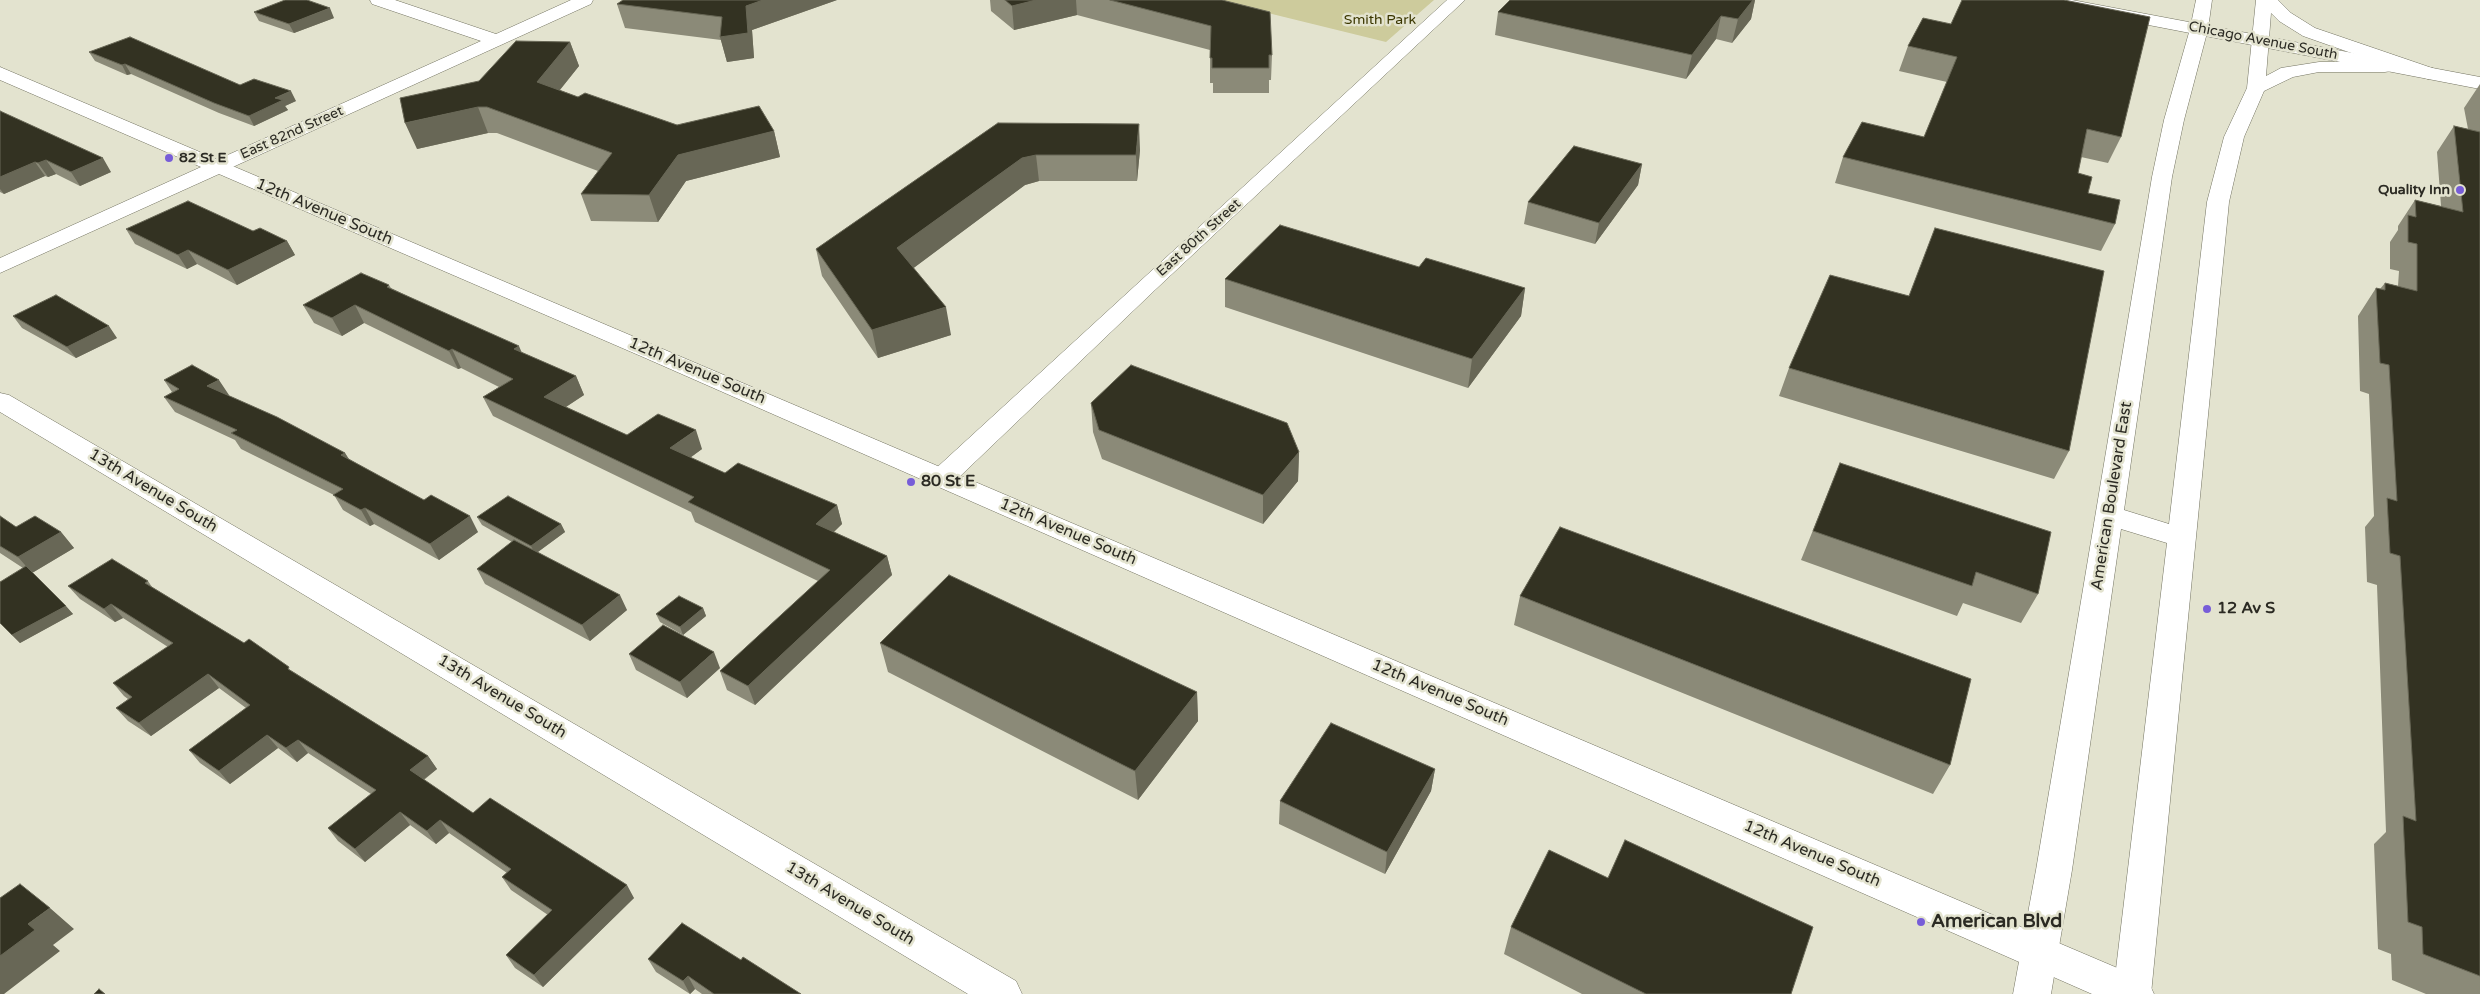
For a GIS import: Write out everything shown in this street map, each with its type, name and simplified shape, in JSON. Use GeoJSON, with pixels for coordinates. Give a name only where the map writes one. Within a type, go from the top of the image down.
{"type":"FeatureCollection","features":[{"type":"Feature","properties":{"kind":"street"},"geometry":{"type":"LineString","coordinates":[[378,0],[498,40]]}},
{"type":"Feature","properties":{"kind":"street","name":"East 82nd Street"},"geometry":{"type":"LineString","coordinates":[[0,266],[585,0]]}},
{"type":"Feature","properties":{"kind":"street","name":"East 80th Street"},"geometry":{"type":"LineString","coordinates":[[943,477],[1147,285],[1457,0]]}},
{"type":"Feature","properties":{"kind":"street","name":"Chicago Avenue South"},"geometry":{"type":"LineString","coordinates":[[2045,0],[2480,83]]}},
{"type":"Feature","properties":{"kind":"street","name":"American Boulevard East"},"geometry":{"type":"LineString","coordinates":[[2032,994],[2053,880],[2162,177],[2174,120],[2199,29],[2204,0]]}},
{"type":"Feature","properties":{"kind":"street"},"geometry":{"type":"LineString","coordinates":[[2133,994],[2218,202],[2234,136],[2256,88],[2262,40],[2264,0]]}},
{"type":"Feature","properties":{"kind":"street"},"geometry":{"type":"LineString","coordinates":[[2270,0],[2285,17],[2309,32],[2428,73]]}},
{"type":"Feature","properties":{"kind":"street"},"geometry":{"type":"LineString","coordinates":[[2256,88],[2288,72],[2320,67],[2398,67]]}},
{"type":"Feature","properties":{"kind":"street","name":"12th Avenue South"},"geometry":{"type":"LineString","coordinates":[[0,73],[943,477],[2133,994]]}},
{"type":"Feature","properties":{"kind":"street","name":"13th Avenue South"},"geometry":{"type":"LineString","coordinates":[[0,401],[1003,994]]}},
{"type":"Feature","properties":{"kind":"street"},"geometry":{"type":"LineString","coordinates":[[2109,515],[2182,538]]}},
{"type":"Feature","properties":{"kind":"green space","name":"Smith Park"},"geometry":{"type":"Polygon","coordinates":[[[1215,0],[1434,0],[1386,42],[1215,0]]]}},
{"type":"Feature","properties":{"kind":"building"},"geometry":{"type":"Polygon","coordinates":[[[285,0],[307,0],[330,8],[289,24],[254,12],[285,0]]]}},
{"type":"Feature","properties":{"kind":"building"},"geometry":{"type":"Polygon","coordinates":[[[623,0],[763,0],[746,6],[748,33],[720,37],[722,17],[617,4],[623,0]]]}},
{"type":"Feature","properties":{"kind":"building"},"geometry":{"type":"Polygon","coordinates":[[[1005,0],[1036,0],[1012,6],[1005,0]]]}},
{"type":"Feature","properties":{"kind":"building"},"geometry":{"type":"Polygon","coordinates":[[[1110,0],[1222,0],[1270,12],[1272,55],[1269,55],[1269,68],[1212,68],[1212,58],[1210,58],[1211,26],[1110,0]]]}},
{"type":"Feature","properties":{"kind":"building"},"geometry":{"type":"Polygon","coordinates":[[[1510,0],[1753,0],[1738,19],[1721,16],[1692,55],[1498,12],[1510,0]]]}},
{"type":"Feature","properties":{"kind":"building"},"geometry":{"type":"Polygon","coordinates":[[[1962,0],[2064,0],[2150,17],[2121,137],[2087,129],[2078,173],[2092,177],[2088,193],[2120,200],[2115,224],[1843,157],[1862,122],[1924,137],[1957,57],[1908,46],[1923,18],[1951,24],[1962,0]]]}},
{"type":"Feature","properties":{"kind":"building"},"geometry":{"type":"Polygon","coordinates":[[[130,37],[240,85],[254,79],[291,91],[275,98],[283,100],[249,116],[214,103],[125,64],[122,65],[89,52],[130,37]]]}},
{"type":"Feature","properties":{"kind":"building"},"geometry":{"type":"Polygon","coordinates":[[[516,41],[570,42],[537,82],[578,97],[585,93],[677,125],[759,106],[774,131],[678,155],[649,195],[581,194],[612,153],[487,107],[478,107],[405,123],[400,98],[479,81],[516,41]]]}},
{"type":"Feature","properties":{"kind":"building"},"geometry":{"type":"Polygon","coordinates":[[[0,111],[103,158],[71,172],[46,160],[38,163],[35,162],[0,177],[0,111]]]}},
{"type":"Feature","properties":{"kind":"building"},"geometry":{"type":"Polygon","coordinates":[[[998,123],[1139,124],[1136,155],[1036,155],[1022,158],[897,248],[946,307],[872,330],[816,249],[998,123]]]}},
{"type":"Feature","properties":{"kind":"building"},"geometry":{"type":"Polygon","coordinates":[[[2454,126],[2480,132],[2480,976],[2423,954],[2422,927],[2408,922],[2403,816],[2416,821],[2400,556],[2390,553],[2387,498],[2397,501],[2389,365],[2380,363],[2376,288],[2385,290],[2385,283],[2417,291],[2417,244],[2408,242],[2408,215],[2416,217],[2415,200],[2463,212],[2454,126]]]}},
{"type":"Feature","properties":{"kind":"building"},"geometry":{"type":"Polygon","coordinates":[[[1574,146],[1642,164],[1599,223],[1528,202],[1574,146]]]}},
{"type":"Feature","properties":{"kind":"building"},"geometry":{"type":"Polygon","coordinates":[[[188,201],[253,231],[260,228],[287,241],[228,270],[188,250],[178,255],[126,229],[188,201]]]}},
{"type":"Feature","properties":{"kind":"building"},"geometry":{"type":"Polygon","coordinates":[[[1280,225],[1419,267],[1426,258],[1525,288],[1472,359],[1225,279],[1280,225]]]}},
{"type":"Feature","properties":{"kind":"building"},"geometry":{"type":"Polygon","coordinates":[[[1935,228],[2104,271],[2069,451],[1789,368],[1830,275],[1909,296],[1935,228]]]}},
{"type":"Feature","properties":{"kind":"building"},"geometry":{"type":"Polygon","coordinates":[[[361,273],[389,285],[387,287],[519,346],[514,349],[576,376],[544,397],[627,435],[658,414],[696,430],[670,448],[725,473],[738,463],[837,505],[816,524],[887,556],[748,686],[720,671],[830,570],[688,502],[694,497],[483,397],[513,379],[452,349],[449,351],[355,305],[332,318],[303,305],[361,273]]]}},
{"type":"Feature","properties":{"kind":"building"},"geometry":{"type":"Polygon","coordinates":[[[56,295],[109,326],[67,347],[13,316],[56,295]]]}},
{"type":"Feature","properties":{"kind":"building"},"geometry":{"type":"Polygon","coordinates":[[[192,365],[219,380],[207,386],[277,417],[345,453],[341,455],[424,500],[431,495],[470,516],[430,544],[365,508],[361,510],[333,495],[343,489],[231,433],[237,430],[164,397],[179,389],[164,380],[192,365]]]}},
{"type":"Feature","properties":{"kind":"building"},"geometry":{"type":"Polygon","coordinates":[[[1131,365],[1287,423],[1299,452],[1263,495],[1099,430],[1091,403],[1131,365]]]}},
{"type":"Feature","properties":{"kind":"building"},"geometry":{"type":"Polygon","coordinates":[[[1840,463],[2051,532],[2038,594],[1976,572],[1972,586],[1813,531],[1840,463]]]}},
{"type":"Feature","properties":{"kind":"building"},"geometry":{"type":"Polygon","coordinates":[[[508,496],[561,524],[531,546],[477,517],[508,496]]]}},
{"type":"Feature","properties":{"kind":"building"},"geometry":{"type":"Polygon","coordinates":[[[0,516],[16,527],[35,516],[61,532],[18,557],[0,546],[0,516]]]}},
{"type":"Feature","properties":{"kind":"building"},"geometry":{"type":"Polygon","coordinates":[[[1560,527],[1971,679],[1950,765],[1520,596],[1560,527]]]}},
{"type":"Feature","properties":{"kind":"building"},"geometry":{"type":"Polygon","coordinates":[[[514,540],[620,595],[582,625],[477,569],[514,540]]]}},
{"type":"Feature","properties":{"kind":"building"},"geometry":{"type":"Polygon","coordinates":[[[112,559],[148,581],[145,583],[244,643],[249,639],[289,667],[288,669],[428,756],[410,770],[473,813],[490,798],[627,885],[534,975],[506,955],[552,910],[502,877],[511,869],[440,820],[427,831],[400,812],[355,849],[328,828],[376,790],[298,740],[286,748],[267,735],[219,771],[189,750],[250,705],[208,674],[139,723],[116,708],[132,697],[113,683],[173,643],[111,604],[104,609],[68,586],[112,559]]]}},
{"type":"Feature","properties":{"kind":"building"},"geometry":{"type":"Polygon","coordinates":[[[26,566],[66,606],[12,635],[0,623],[0,582],[26,566]]]}},
{"type":"Feature","properties":{"kind":"building"},"geometry":{"type":"Polygon","coordinates":[[[949,575],[1197,692],[1135,771],[880,643],[949,575]]]}},
{"type":"Feature","properties":{"kind":"building"},"geometry":{"type":"Polygon","coordinates":[[[679,596],[703,608],[680,627],[656,614],[679,596]]]}},
{"type":"Feature","properties":{"kind":"building"},"geometry":{"type":"Polygon","coordinates":[[[663,625],[714,652],[680,682],[629,654],[663,625]]]}},
{"type":"Feature","properties":{"kind":"building"},"geometry":{"type":"Polygon","coordinates":[[[1331,723],[1435,769],[1387,852],[1280,801],[1331,723]]]}},
{"type":"Feature","properties":{"kind":"building"},"geometry":{"type":"Polygon","coordinates":[[[1625,840],[1813,927],[1791,994],[1646,994],[1511,927],[1549,850],[1608,878],[1625,840]]]}},
{"type":"Feature","properties":{"kind":"building"},"geometry":{"type":"Polygon","coordinates":[[[20,884],[50,908],[28,924],[35,930],[0,956],[0,898],[20,884]]]}},
{"type":"Feature","properties":{"kind":"building"},"geometry":{"type":"Polygon","coordinates":[[[682,923],[741,960],[743,957],[801,994],[714,994],[688,976],[683,981],[648,959],[682,923]]]}},
{"type":"Feature","properties":{"kind":"building"},"geometry":{"type":"Polygon","coordinates":[[[99,989],[105,994],[94,994],[99,989]]]}},
{"type":"Feature","properties":{"kind":"place","name":"82 St E"},"geometry":{"type":"Point","coordinates":[169,158]}},
{"type":"Feature","properties":{"kind":"place","name":"Quality Inn"},"geometry":{"type":"Point","coordinates":[2460,190]}},
{"type":"Feature","properties":{"kind":"place","name":"80 St E"},"geometry":{"type":"Point","coordinates":[911,482]}},
{"type":"Feature","properties":{"kind":"place","name":"12 Av S"},"geometry":{"type":"Point","coordinates":[2207,609]}},
{"type":"Feature","properties":{"kind":"place","name":"American Blvd"},"geometry":{"type":"Point","coordinates":[1921,922]}}]}
